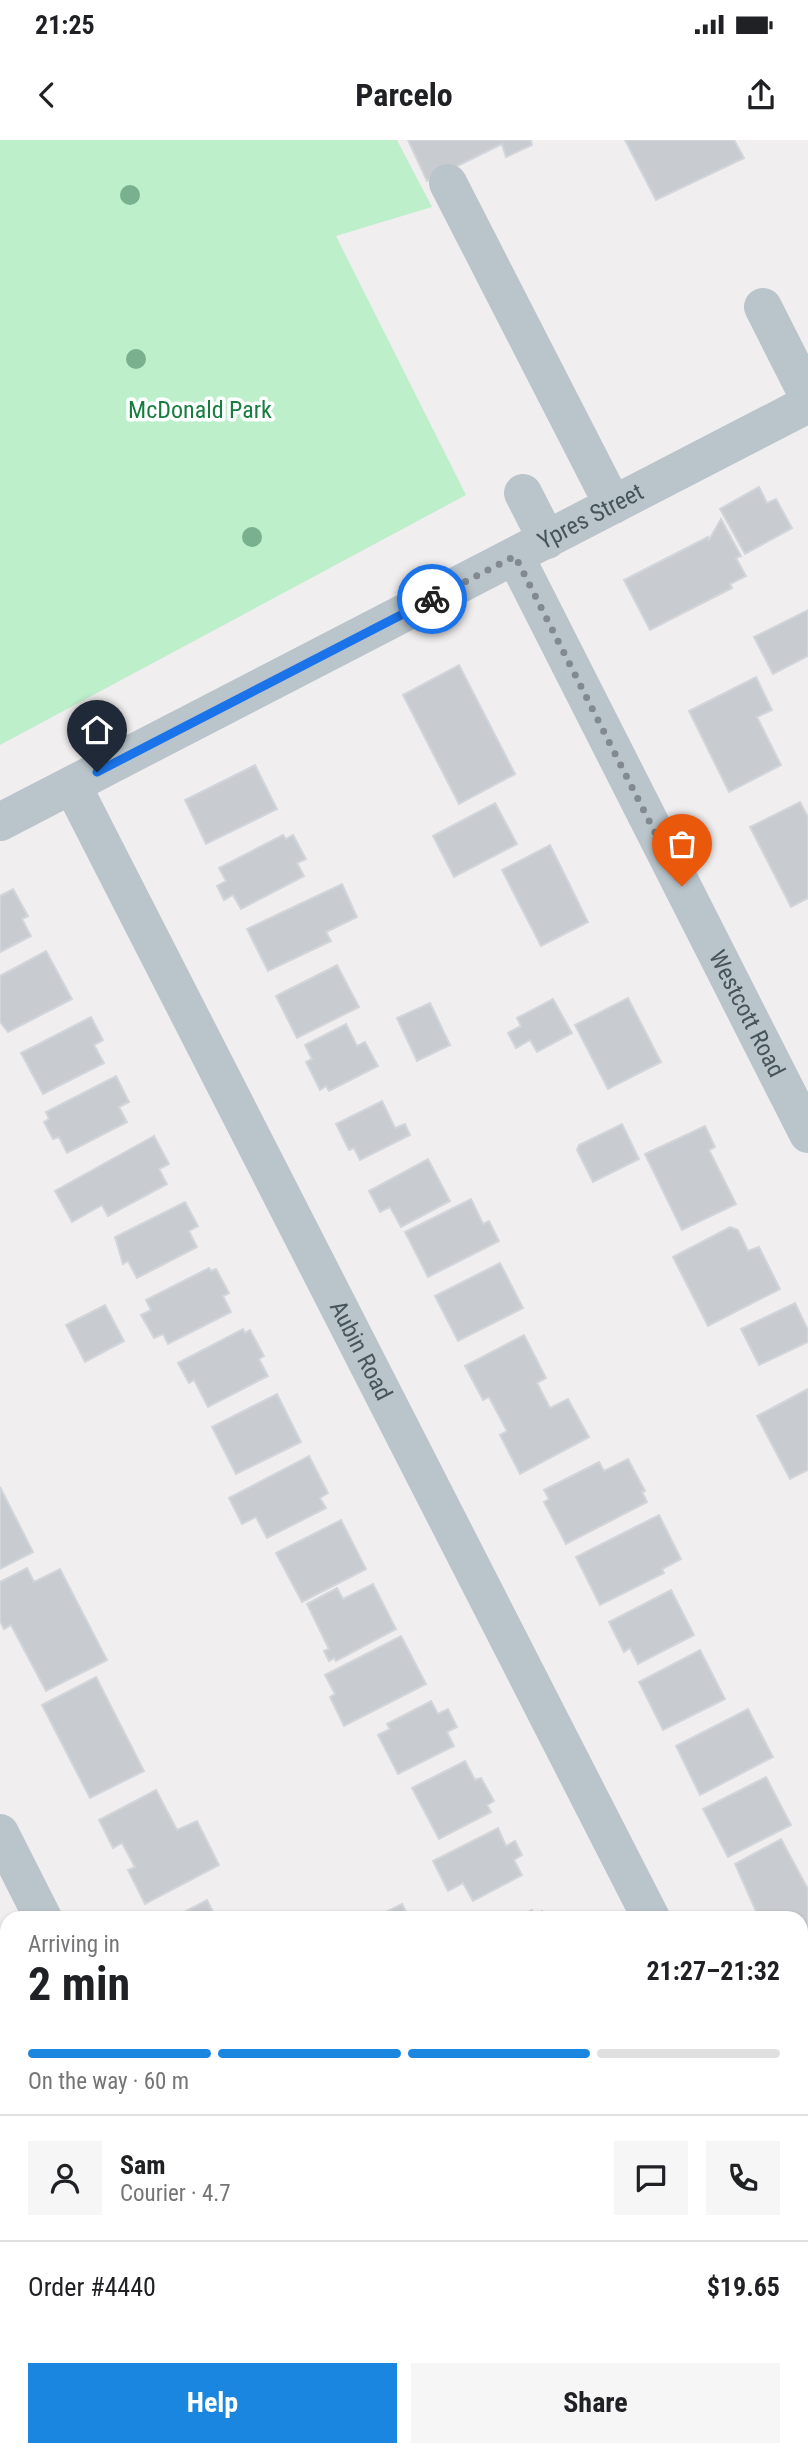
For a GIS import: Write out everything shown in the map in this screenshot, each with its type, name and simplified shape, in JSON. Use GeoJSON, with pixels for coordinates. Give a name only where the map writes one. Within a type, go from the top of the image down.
{"type":"FeatureCollection","features":[{"type":"Feature","properties":{"kind":"street"},"geometry":{"type":"LineString","coordinates":[[448,183],[613,506]]}},
{"type":"Feature","properties":{"kind":"street"},"geometry":{"type":"LineString","coordinates":[[763,307],[808,396]]}},
{"type":"Feature","properties":{"kind":"street","name":"Ypres Street"},"geometry":{"type":"LineString","coordinates":[[0,822],[808,404]]}},
{"type":"Feature","properties":{"kind":"street","name":"Westcott Road"},"geometry":{"type":"LineString","coordinates":[[523,493],[531,548],[808,1134]]}},
{"type":"Feature","properties":{"kind":"street","name":"Aubin Road"},"geometry":{"type":"LineString","coordinates":[[72,785],[647,1911]]}},
{"type":"Feature","properties":{"kind":"street"},"geometry":{"type":"LineString","coordinates":[[0,1833],[39,1911]]}},
{"type":"Feature","properties":{"kind":"green space","name":"McDonald Park"},"geometry":{"type":"Polygon","coordinates":[[[0,140],[397,140],[432,207],[336,236],[466,495],[0,745],[0,140]]]}},
{"type":"Feature","properties":{"kind":"building"},"geometry":{"type":"Polygon","coordinates":[[[408,140],[531,140],[532,145],[506,157],[502,144],[427,181],[408,140]]]}},
{"type":"Feature","properties":{"kind":"building"},"geometry":{"type":"Polygon","coordinates":[[[625,140],[734,140],[744,158],[656,200],[625,140]]]}},
{"type":"Feature","properties":{"kind":"building"},"geometry":{"type":"Polygon","coordinates":[[[759,487],[767,503],[776,499],[792,528],[745,554],[720,509],[759,487]]]}},
{"type":"Feature","properties":{"kind":"building"},"geometry":{"type":"Polygon","coordinates":[[[721,519],[741,556],[736,558],[746,576],[730,584],[732,588],[650,630],[624,580],[708,537],[709,540],[721,519]]]}},
{"type":"Feature","properties":{"kind":"building"},"geometry":{"type":"Polygon","coordinates":[[[808,610],[808,656],[773,674],[754,637],[808,610]]]}},
{"type":"Feature","properties":{"kind":"building"},"geometry":{"type":"Polygon","coordinates":[[[459,665],[515,774],[459,804],[403,695],[459,665]]]}},
{"type":"Feature","properties":{"kind":"building"},"geometry":{"type":"Polygon","coordinates":[[[756,677],[772,710],[757,717],[781,765],[729,792],[689,711],[756,677]]]}},
{"type":"Feature","properties":{"kind":"building"},"geometry":{"type":"Polygon","coordinates":[[[255,765],[277,809],[206,844],[185,800],[255,765]]]}},
{"type":"Feature","properties":{"kind":"building"},"geometry":{"type":"Polygon","coordinates":[[[800,802],[808,817],[808,898],[791,907],[750,827],[800,802]]]}},
{"type":"Feature","properties":{"kind":"building"},"geometry":{"type":"Polygon","coordinates":[[[495,803],[517,844],[454,877],[433,836],[495,803]]]}},
{"type":"Feature","properties":{"kind":"building"},"geometry":{"type":"Polygon","coordinates":[[[283,835],[286,839],[293,835],[306,859],[297,863],[304,876],[241,909],[233,895],[224,900],[217,886],[226,881],[219,868],[283,835]]]}},
{"type":"Feature","properties":{"kind":"building"},"geometry":{"type":"Polygon","coordinates":[[[550,845],[588,922],[541,946],[502,870],[550,845]]]}},
{"type":"Feature","properties":{"kind":"building"},"geometry":{"type":"Polygon","coordinates":[[[342,884],[357,917],[326,932],[331,941],[268,971],[247,929],[342,884]]]}},
{"type":"Feature","properties":{"kind":"building"},"geometry":{"type":"Polygon","coordinates":[[[13,889],[28,916],[22,919],[31,936],[0,952],[0,896],[13,889]]]}},
{"type":"Feature","properties":{"kind":"building"},"geometry":{"type":"Polygon","coordinates":[[[46,951],[72,999],[8,1032],[0,1022],[0,976],[46,951]]]}},
{"type":"Feature","properties":{"kind":"building"},"geometry":{"type":"Polygon","coordinates":[[[337,965],[359,1007],[297,1038],[276,996],[337,965]]]}},
{"type":"Feature","properties":{"kind":"building"},"geometry":{"type":"Polygon","coordinates":[[[628,998],[661,1062],[608,1089],[575,1025],[628,998]]]}},
{"type":"Feature","properties":{"kind":"building"},"geometry":{"type":"Polygon","coordinates":[[[553,999],[572,1033],[537,1052],[530,1040],[516,1048],[508,1033],[521,1026],[517,1018],[553,999]]]}},
{"type":"Feature","properties":{"kind":"building"},"geometry":{"type":"Polygon","coordinates":[[[430,1003],[450,1045],[417,1061],[397,1018],[430,1003]]]}},
{"type":"Feature","properties":{"kind":"building"},"geometry":{"type":"Polygon","coordinates":[[[91,1017],[103,1040],[94,1045],[104,1063],[43,1094],[21,1053],[91,1017]]]}},
{"type":"Feature","properties":{"kind":"building"},"geometry":{"type":"Polygon","coordinates":[[[346,1024],[357,1046],[365,1042],[378,1066],[329,1091],[326,1086],[320,1090],[306,1062],[312,1059],[305,1045],[346,1024]]]}},
{"type":"Feature","properties":{"kind":"building"},"geometry":{"type":"Polygon","coordinates":[[[116,1076],[129,1102],[119,1107],[127,1122],[67,1153],[59,1137],[53,1139],[44,1122],[49,1119],[46,1112],[116,1076]]]}},
{"type":"Feature","properties":{"kind":"building"},"geometry":{"type":"Polygon","coordinates":[[[382,1101],[395,1128],[405,1124],[410,1135],[360,1160],[354,1148],[349,1150],[336,1124],[382,1101]]]}},
{"type":"Feature","properties":{"kind":"building"},"geometry":{"type":"Polygon","coordinates":[[[622,1124],[639,1159],[593,1182],[577,1150],[579,1145],[622,1124]]]}},
{"type":"Feature","properties":{"kind":"building"},"geometry":{"type":"Polygon","coordinates":[[[705,1126],[715,1147],[709,1150],[736,1204],[682,1230],[645,1154],[705,1126]]]}},
{"type":"Feature","properties":{"kind":"building"},"geometry":{"type":"Polygon","coordinates":[[[154,1136],[169,1164],[159,1169],[167,1184],[108,1216],[102,1205],[72,1222],[55,1191],[154,1136]]]}},
{"type":"Feature","properties":{"kind":"building"},"geometry":{"type":"Polygon","coordinates":[[[428,1159],[450,1201],[401,1227],[390,1207],[380,1212],[369,1191],[428,1159]]]}},
{"type":"Feature","properties":{"kind":"building"},"geometry":{"type":"Polygon","coordinates":[[[471,1199],[483,1224],[489,1221],[499,1241],[428,1277],[405,1232],[471,1199]]]}},
{"type":"Feature","properties":{"kind":"building"},"geometry":{"type":"Polygon","coordinates":[[[185,1202],[198,1226],[189,1231],[197,1247],[137,1278],[128,1261],[123,1264],[115,1237],[185,1202]]]}},
{"type":"Feature","properties":{"kind":"building"},"geometry":{"type":"Polygon","coordinates":[[[730,1227],[738,1230],[748,1251],[759,1247],[780,1289],[708,1326],[673,1257],[730,1227]]]}},
{"type":"Feature","properties":{"kind":"building"},"geometry":{"type":"Polygon","coordinates":[[[500,1263],[523,1308],[458,1341],[435,1296],[500,1263]]]}},
{"type":"Feature","properties":{"kind":"building"},"geometry":{"type":"Polygon","coordinates":[[[209,1268],[211,1271],[216,1269],[229,1293],[223,1296],[231,1312],[168,1344],[163,1334],[154,1338],[141,1315],[151,1310],[146,1300],[209,1268]]]}},
{"type":"Feature","properties":{"kind":"building"},"geometry":{"type":"Polygon","coordinates":[[[795,1303],[808,1330],[808,1342],[759,1365],[741,1329],[795,1303]]]}},
{"type":"Feature","properties":{"kind":"building"},"geometry":{"type":"Polygon","coordinates":[[[105,1305],[124,1341],[85,1362],[66,1325],[105,1305]]]}},
{"type":"Feature","properties":{"kind":"building"},"geometry":{"type":"Polygon","coordinates":[[[243,1329],[245,1333],[250,1330],[264,1356],[259,1359],[268,1376],[208,1407],[194,1380],[189,1383],[178,1363],[243,1329]]]}},
{"type":"Feature","properties":{"kind":"building"},"geometry":{"type":"Polygon","coordinates":[[[524,1335],[546,1378],[537,1383],[550,1408],[568,1399],[589,1437],[520,1474],[500,1435],[507,1431],[489,1397],[483,1400],[465,1366],[524,1335]]]}},
{"type":"Feature","properties":{"kind":"building"},"geometry":{"type":"Polygon","coordinates":[[[808,1389],[808,1470],[790,1479],[757,1416],[808,1389]]]}},
{"type":"Feature","properties":{"kind":"building"},"geometry":{"type":"Polygon","coordinates":[[[277,1394],[301,1442],[236,1474],[212,1427],[277,1394]]]}},
{"type":"Feature","properties":{"kind":"building"},"geometry":{"type":"Polygon","coordinates":[[[309,1456],[328,1493],[320,1498],[326,1508],[267,1538],[256,1517],[242,1524],[229,1498],[309,1456]]]}},
{"type":"Feature","properties":{"kind":"building"},"geometry":{"type":"Polygon","coordinates":[[[628,1459],[645,1491],[642,1492],[647,1502],[566,1544],[544,1502],[549,1499],[544,1490],[599,1462],[604,1471],[628,1459]]]}},
{"type":"Feature","properties":{"kind":"building"},"geometry":{"type":"Polygon","coordinates":[[[0,1487],[33,1552],[0,1569],[0,1487]]]}},
{"type":"Feature","properties":{"kind":"building"},"geometry":{"type":"Polygon","coordinates":[[[659,1515],[681,1559],[662,1569],[664,1573],[600,1605],[576,1557],[659,1515]]]}},
{"type":"Feature","properties":{"kind":"building"},"geometry":{"type":"Polygon","coordinates":[[[341,1520],[366,1569],[302,1602],[276,1553],[341,1520]]]}},
{"type":"Feature","properties":{"kind":"building"},"geometry":{"type":"Polygon","coordinates":[[[27,1568],[34,1582],[60,1569],[107,1660],[46,1691],[11,1625],[4,1629],[0,1621],[0,1582],[27,1568]]]}},
{"type":"Feature","properties":{"kind":"building"},"geometry":{"type":"Polygon","coordinates":[[[373,1584],[396,1629],[336,1661],[334,1658],[329,1661],[324,1651],[329,1649],[307,1604],[337,1588],[343,1599],[373,1584]]]}},
{"type":"Feature","properties":{"kind":"building"},"geometry":{"type":"Polygon","coordinates":[[[671,1590],[694,1635],[638,1664],[630,1648],[624,1652],[609,1622],[671,1590]]]}},
{"type":"Feature","properties":{"kind":"building"},"geometry":{"type":"Polygon","coordinates":[[[401,1636],[426,1684],[344,1726],[330,1697],[335,1694],[325,1675],[401,1636]]]}},
{"type":"Feature","properties":{"kind":"building"},"geometry":{"type":"Polygon","coordinates":[[[700,1650],[725,1699],[663,1730],[639,1682],[700,1650]]]}},
{"type":"Feature","properties":{"kind":"building"},"geometry":{"type":"Polygon","coordinates":[[[96,1677],[144,1771],[90,1798],[42,1705],[96,1677]]]}},
{"type":"Feature","properties":{"kind":"building"},"geometry":{"type":"Polygon","coordinates":[[[431,1701],[438,1714],[448,1709],[457,1727],[447,1732],[454,1746],[398,1774],[378,1735],[390,1729],[387,1724],[431,1701]]]}},
{"type":"Feature","properties":{"kind":"building"},"geometry":{"type":"Polygon","coordinates":[[[748,1709],[773,1757],[700,1795],[676,1746],[748,1709]]]}},
{"type":"Feature","properties":{"kind":"building"},"geometry":{"type":"Polygon","coordinates":[[[465,1761],[475,1780],[481,1778],[494,1801],[487,1805],[491,1812],[439,1839],[412,1788],[465,1761]]]}},
{"type":"Feature","properties":{"kind":"building"},"geometry":{"type":"Polygon","coordinates":[[[766,1777],[791,1825],[728,1857],[703,1809],[766,1777]]]}},
{"type":"Feature","properties":{"kind":"building"},"geometry":{"type":"Polygon","coordinates":[[[156,1790],[177,1830],[197,1821],[219,1865],[145,1904],[128,1870],[135,1867],[122,1843],[113,1848],[99,1820],[156,1790]]]}},
{"type":"Feature","properties":{"kind":"building"},"geometry":{"type":"Polygon","coordinates":[[[498,1828],[506,1846],[515,1841],[522,1855],[514,1860],[522,1875],[473,1901],[463,1883],[448,1891],[433,1861],[498,1828]]]}},
{"type":"Feature","properties":{"kind":"building"},"geometry":{"type":"Polygon","coordinates":[[[781,1839],[808,1889],[808,1911],[756,1911],[735,1864],[781,1839]]]}},
{"type":"Feature","properties":{"kind":"building"},"geometry":{"type":"Polygon","coordinates":[[[207,1900],[212,1911],[186,1911],[207,1900]]]}},
{"type":"Feature","properties":{"kind":"building"},"geometry":{"type":"Polygon","coordinates":[[[402,1904],[406,1911],[388,1911],[402,1904]]]}},
{"type":"Feature","properties":{"kind":"way so far"},"geometry":{"type":"LineString","coordinates":[[432,599],[515,556],[682,886]]}},
{"type":"Feature","properties":{"kind":"route"},"geometry":{"type":"LineString","coordinates":[[97,772],[432,599]]}}]}
